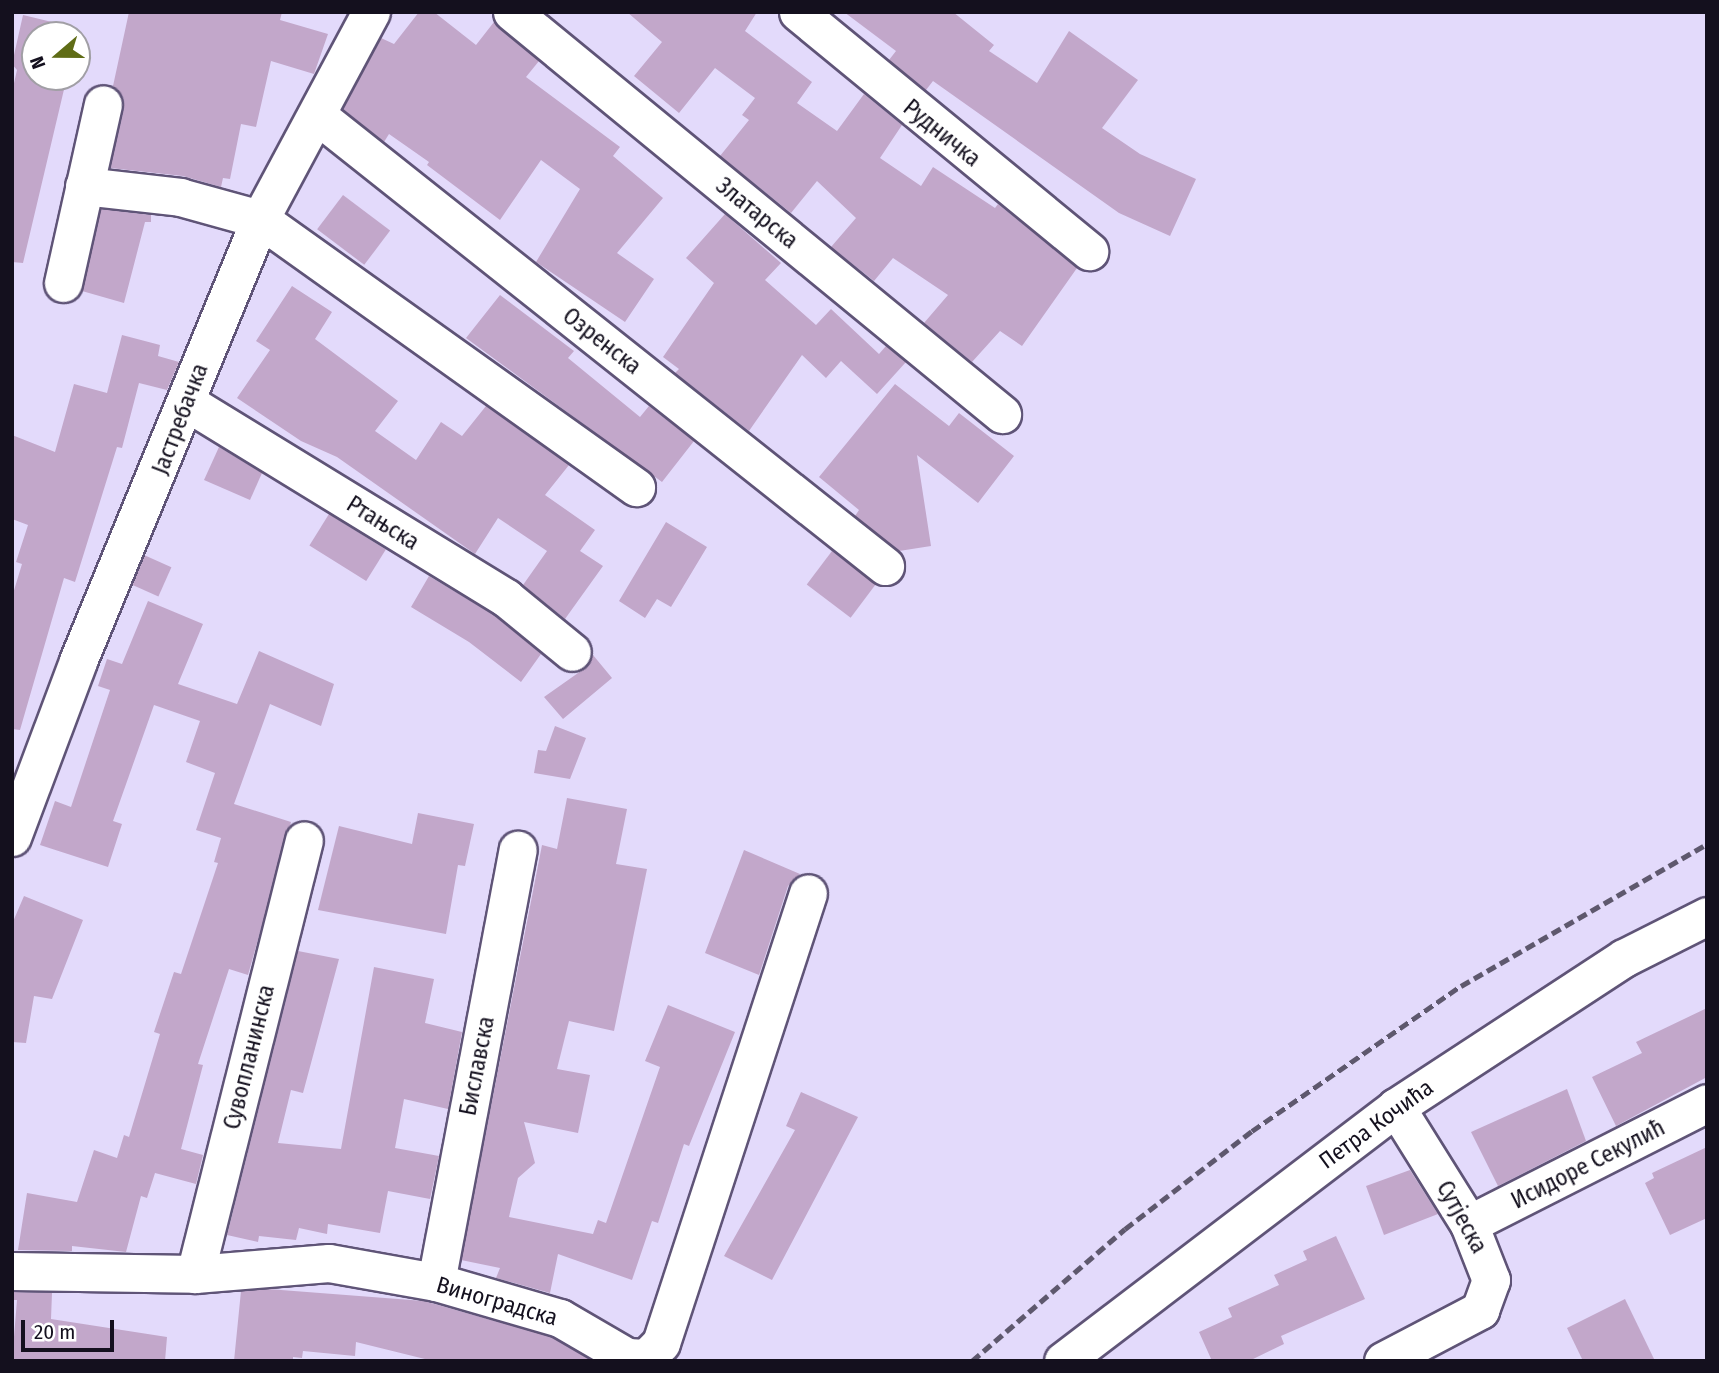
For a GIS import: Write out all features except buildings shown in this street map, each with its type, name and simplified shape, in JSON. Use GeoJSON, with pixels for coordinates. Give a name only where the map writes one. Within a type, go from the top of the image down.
{"type":"FeatureCollection","features":[{"type":"Feature","properties":{"kind":"street","name":"Јастребачка"},"geometry":{"type":"LineString","coordinates":[[12,837],[78,661],[188,403],[260,219],[318,116],[371,12]]}},
{"type":"Feature","properties":{"kind":"street","name":"Златарска"},"geometry":{"type":"LineString","coordinates":[[512,12],[1002,414]]}},
{"type":"Feature","properties":{"kind":"street","name":"Рудничка"},"geometry":{"type":"LineString","coordinates":[[798,12],[1090,251]]}},
{"type":"Feature","properties":{"kind":"street"},"geometry":{"type":"LineString","coordinates":[[63,283],[103,104]]}},
{"type":"Feature","properties":{"kind":"street","name":"Озренска"},"geometry":{"type":"LineString","coordinates":[[318,116],[885,566]]}},
{"type":"Feature","properties":{"kind":"street"},"geometry":{"type":"LineString","coordinates":[[85,186],[180,198],[260,219],[636,487]]}},
{"type":"Feature","properties":{"kind":"street","name":"Ртањска"},"geometry":{"type":"LineString","coordinates":[[188,403],[506,598],[572,652]]}},
{"type":"Feature","properties":{"kind":"street","name":"Сувопланинска"},"geometry":{"type":"LineString","coordinates":[[195,1274],[304,841]]}},
{"type":"Feature","properties":{"kind":"street","name":"Биславска"},"geometry":{"type":"LineString","coordinates":[[436,1282],[518,850]]}},
{"type":"Feature","properties":{"kind":"street","name":"Виноградска"},"geometry":{"type":"LineString","coordinates":[[12,1271],[195,1274],[328,1263],[436,1282],[560,1318],[627,1357],[646,1358],[655,1352],[808,892]]}},
{"type":"Feature","properties":{"kind":"street","name":"Петра Кочића"},"geometry":{"type":"LineString","coordinates":[[1063,1361],[1396,1107],[1624,958],[1707,916]]}},
{"type":"Feature","properties":{"kind":"street","name":"Исидоре Секулић"},"geometry":{"type":"LineString","coordinates":[[1469,1224],[1707,1103]]}},
{"type":"Feature","properties":{"kind":"street","name":"Сутјеска"},"geometry":{"type":"LineString","coordinates":[[1383,1361],[1485,1303],[1489,1270],[1469,1224],[1396,1107]]}},
{"type":"Feature","properties":{"kind":"railway"},"geometry":{"type":"LineString","coordinates":[[972,1361],[1125,1229],[1252,1131],[1461,986],[1707,844]]}}]}
